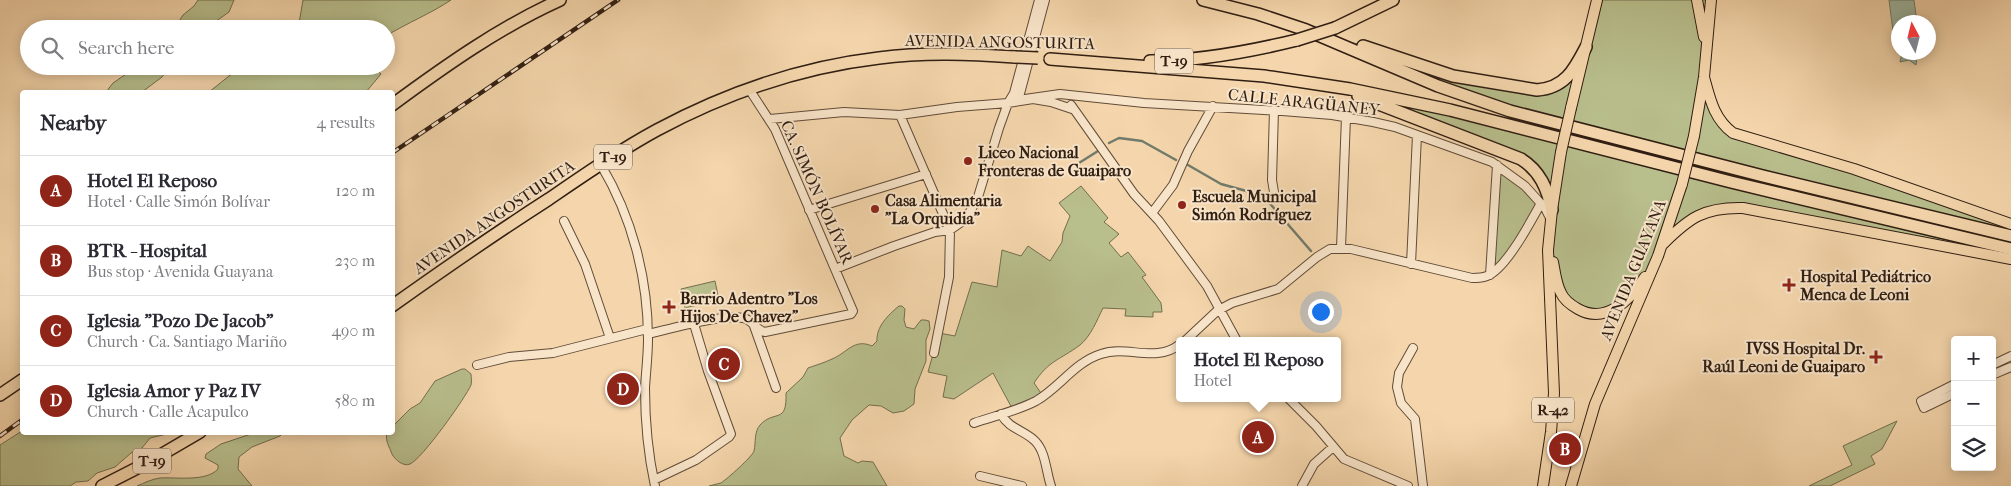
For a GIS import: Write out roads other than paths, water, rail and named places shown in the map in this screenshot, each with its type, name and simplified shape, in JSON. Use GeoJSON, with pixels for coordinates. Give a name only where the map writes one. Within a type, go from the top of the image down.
{"type":"FeatureCollection","features":[{"type":"Feature","properties":{"kind":"highway"},"geometry":{"type":"LineString","coordinates":[[395,103],[476,46],[522,18],[560,0]]}},
{"type":"Feature","properties":{"kind":"highway"},"geometry":{"type":"LineString","coordinates":[[1203,0],[1258,14],[1364,46],[1453,76],[1537,90],[1544,90],[1567,78],[1575,69],[1586,47]]}},
{"type":"Feature","properties":{"kind":"highway","name":"AVENIDA ANGOSTURITA"},"geometry":{"type":"LineString","coordinates":[[395,304],[601,164],[680,118],[749,89],[796,74],[878,58],[933,54],[1137,62],[1186,60],[1242,52],[1297,40],[1335,28],[1393,0]]}},
{"type":"Feature","properties":{"kind":"highway"},"geometry":{"type":"LineString","coordinates":[[1306,30],[1438,86],[1502,108],[1737,170],[2011,236]]}},
{"type":"Feature","properties":{"kind":"highway"},"geometry":{"type":"LineString","coordinates":[[1044,58],[1264,76],[1321,84],[1450,110],[1731,182],[2011,250]]}},
{"type":"Feature","properties":{"kind":"highway"},"geometry":{"type":"LineString","coordinates":[[1321,84],[1407,114],[1520,159],[1541,178],[1549,198],[1551,214]]}},
{"type":"Feature","properties":{"kind":"highway"},"geometry":{"type":"LineString","coordinates":[[0,396],[20,381]]}},
{"type":"Feature","properties":{"kind":"highway","name":"T-19"},"geometry":{"type":"LineString","coordinates":[[102,486],[147,463],[195,435]]}},
{"type":"Feature","properties":{"kind":"main road","name":"R-42"},"geometry":{"type":"LineString","coordinates":[[1543,486],[1551,432],[1554,393],[1548,264],[1551,214],[1560,152],[1597,0]]}},
{"type":"Feature","properties":{"kind":"main road"},"geometry":{"type":"LineString","coordinates":[[1697,0],[1706,58]]}},
{"type":"Feature","properties":{"kind":"main road","name":"AVENIDA GUAYANA"},"geometry":{"type":"LineString","coordinates":[[1571,486],[1595,404],[1658,256],[1682,184],[1694,136],[1704,77],[1711,0]]}},
{"type":"Feature","properties":{"kind":"main road"},"geometry":{"type":"LineString","coordinates":[[1704,77],[1710,102],[1727,128],[1733,133],[1854,169],[2011,224]]}},
{"type":"Feature","properties":{"kind":"main road"},"geometry":{"type":"LineString","coordinates":[[1662,244],[1680,227],[1704,212],[1723,208],[1743,208],[2011,259]]}},
{"type":"Feature","properties":{"kind":"main road"},"geometry":{"type":"LineString","coordinates":[[1551,214],[1553,260],[1561,293],[1571,304],[1587,312],[1603,313],[1610,311],[1628,299],[1658,256]]}},
{"type":"Feature","properties":{"kind":"street"},"geometry":{"type":"LineString","coordinates":[[835,269],[935,232],[950,230],[966,219],[975,205],[1008,103],[1014,92],[1039,0]]}},
{"type":"Feature","properties":{"kind":"street"},"geometry":{"type":"LineString","coordinates":[[1046,0],[1021,100],[1051,102],[1072,109]]}},
{"type":"Feature","properties":{"kind":"street","name":"CA. SIMÓN BOLÍVAR"},"geometry":{"type":"LineString","coordinates":[[749,89],[770,119],[853,311],[852,314],[765,332],[754,326]]}},
{"type":"Feature","properties":{"kind":"street","name":"CALLE ARAGÜANEY"},"geometry":{"type":"LineString","coordinates":[[770,119],[844,112],[900,115],[957,107],[1008,103],[1054,94],[1135,102],[1274,110],[1346,117],[1380,124],[1417,135],[1497,165],[1525,186],[1551,214]]}},
{"type":"Feature","properties":{"kind":"street"},"geometry":{"type":"LineString","coordinates":[[1069,95],[1072,109],[1097,140],[1134,194],[1152,213],[1199,275],[1235,337]]}},
{"type":"Feature","properties":{"kind":"street"},"geometry":{"type":"LineString","coordinates":[[1152,213],[1173,185],[1188,151],[1213,106]]}},
{"type":"Feature","properties":{"kind":"street"},"geometry":{"type":"LineString","coordinates":[[1274,110],[1272,180],[1275,198]]}},
{"type":"Feature","properties":{"kind":"street"},"geometry":{"type":"LineString","coordinates":[[900,115],[950,230],[949,277],[934,353]]}},
{"type":"Feature","properties":{"kind":"street"},"geometry":{"type":"LineString","coordinates":[[1342,248],[1346,117]]}},
{"type":"Feature","properties":{"kind":"street"},"geometry":{"type":"LineString","coordinates":[[1411,264],[1417,135]]}},
{"type":"Feature","properties":{"kind":"street"},"geometry":{"type":"LineString","coordinates":[[601,164],[617,194],[631,227],[640,268],[647,331],[645,411],[647,443],[654,483],[696,460],[729,437],[730,434],[708,372],[694,324]]}},
{"type":"Feature","properties":{"kind":"street"},"geometry":{"type":"LineString","coordinates":[[1490,274],[1497,165]]}},
{"type":"Feature","properties":{"kind":"street"},"geometry":{"type":"LineString","coordinates":[[809,210],[926,174]]}},
{"type":"Feature","properties":{"kind":"street"},"geometry":{"type":"LineString","coordinates":[[1189,337],[1220,309],[1232,303],[1278,289],[1325,251],[1342,248],[1472,278],[1480,278],[1499,268],[1541,203]]}},
{"type":"Feature","properties":{"kind":"street"},"geometry":{"type":"LineString","coordinates":[[564,221],[585,264],[610,338]]}},
{"type":"Feature","properties":{"kind":"street"},"geometry":{"type":"LineString","coordinates":[[477,365],[510,357],[553,353],[610,338],[647,331],[738,317],[746,318],[754,326],[776,388]]}},
{"type":"Feature","properties":{"kind":"street"},"geometry":{"type":"LineString","coordinates":[[974,423],[1036,400],[1069,374],[1098,355],[1114,351],[1152,354],[1176,346]]}},
{"type":"Feature","properties":{"kind":"street"},"geometry":{"type":"LineString","coordinates":[[1414,348],[1399,373],[1397,388],[1401,404],[1415,419],[1423,486]]}},
{"type":"Feature","properties":{"kind":"street"},"geometry":{"type":"LineString","coordinates":[[1996,363],[2011,356]]}},
{"type":"Feature","properties":{"kind":"street"},"geometry":{"type":"LineString","coordinates":[[1996,373],[2011,367]]}},
{"type":"Feature","properties":{"kind":"street"},"geometry":{"type":"LineString","coordinates":[[1951,386],[1921,401],[1924,408],[1951,395]]}},
{"type":"Feature","properties":{"kind":"street"},"geometry":{"type":"LineString","coordinates":[[1292,402],[1348,461],[1408,486]]}},
{"type":"Feature","properties":{"kind":"street"},"geometry":{"type":"LineString","coordinates":[[1001,414],[1010,426],[1029,436],[1038,446],[1051,486]]}},
{"type":"Feature","properties":{"kind":"street"},"geometry":{"type":"LineString","coordinates":[[1302,486],[1314,464],[1333,447]]}},
{"type":"Feature","properties":{"kind":"street"},"geometry":{"type":"LineString","coordinates":[[1537,486],[1545,474]]}},
{"type":"Feature","properties":{"kind":"street"},"geometry":{"type":"LineString","coordinates":[[980,476],[1022,486]]}},
{"type":"Feature","properties":{"kind":"waterway"},"geometry":{"type":"LineString","coordinates":[[1109,143],[1119,138],[1142,141],[1176,160]]}},
{"type":"Feature","properties":{"kind":"waterway"},"geometry":{"type":"LineString","coordinates":[[1079,163],[1098,151]]}},
{"type":"Feature","properties":{"kind":"waterway"},"geometry":{"type":"LineString","coordinates":[[1188,165],[1221,184],[1261,195],[1311,251]]}},
{"type":"Feature","properties":{"kind":"railway"},"geometry":{"type":"LineString","coordinates":[[395,151],[618,0]]}},
{"type":"Feature","properties":{"kind":"railway"},"geometry":{"type":"LineString","coordinates":[[0,436],[20,421]]}},
{"type":"Feature","properties":{"kind":"place","name":"Liceo Nacional Fronteras de Guaiparo"},"geometry":{"type":"Point","coordinates":[968,161]}},
{"type":"Feature","properties":{"kind":"place","name":"Escuela Municipal Simón Rodríguez"},"geometry":{"type":"Point","coordinates":[1182,205]}},
{"type":"Feature","properties":{"kind":"place","name":"Casa Alimentaria \"La Orquidia\""},"geometry":{"type":"Point","coordinates":[875,209]}},
{"type":"Feature","properties":{"kind":"place","name":"Hospital Pediátrico Menca de Leoni"},"geometry":{"type":"Point","coordinates":[1789,285]}},
{"type":"Feature","properties":{"kind":"place","name":"Barrio Adentro \"Los Hijos De Chavez\""},"geometry":{"type":"Point","coordinates":[669,307]}},
{"type":"Feature","properties":{"kind":"place","name":"IVSS Hospital Dr. Raúl Leoni de Guaiparo"},"geometry":{"type":"Point","coordinates":[1876,357]}},
{"type":"Feature","properties":{"kind":"place","name":"Iglesia \"Pozo De Jacob\""},"geometry":{"type":"Point","coordinates":[724,364]}},
{"type":"Feature","properties":{"kind":"place","name":"Iglesia Amor y Paz IV"},"geometry":{"type":"Point","coordinates":[623,389]}},
{"type":"Feature","properties":{"kind":"place","name":"Hotel El Reposo"},"geometry":{"type":"Point","coordinates":[1258,437]}},
{"type":"Feature","properties":{"kind":"place","name":"BTR - Hospital"},"geometry":{"type":"Point","coordinates":[1565,449]}}]}
